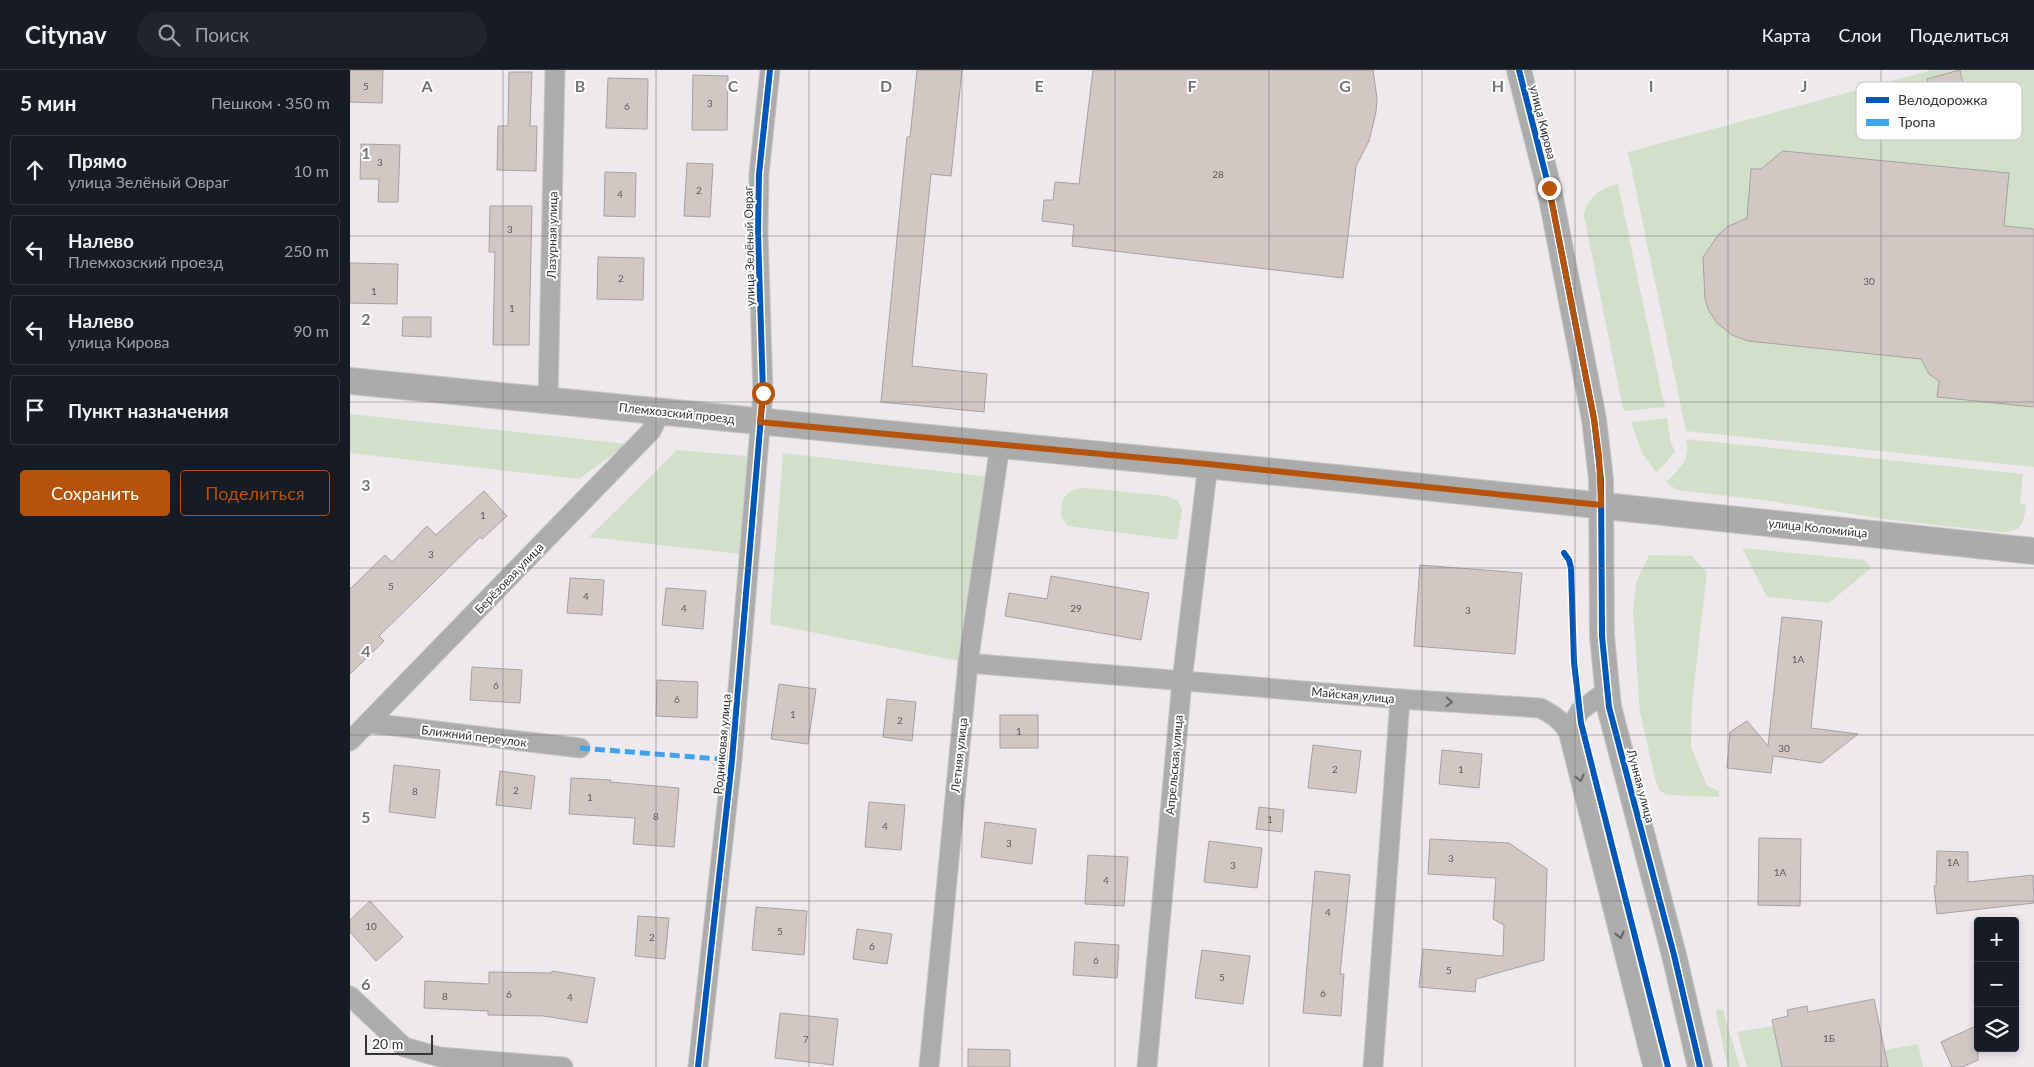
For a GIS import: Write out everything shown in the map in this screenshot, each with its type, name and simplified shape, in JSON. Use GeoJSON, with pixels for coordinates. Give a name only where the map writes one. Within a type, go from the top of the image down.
{"type":"FeatureCollection","features":[{"type":"Feature","properties":{"kind":"main road","name":"Племхозский проезд"},"geometry":{"type":"LineString","coordinates":[[350,381],[1208,464],[1601,505]]}},
{"type":"Feature","properties":{"kind":"main road","name":"улица Коломийца"},"geometry":{"type":"LineString","coordinates":[[1601,505],[2034,551]]}},
{"type":"Feature","properties":{"kind":"street","name":"Лазурная улица"},"geometry":{"type":"LineString","coordinates":[[548,400],[555,70]]}},
{"type":"Feature","properties":{"kind":"street","name":"улица Зелёный Овраг"},"geometry":{"type":"LineString","coordinates":[[760,422],[763,377],[758,232],[759,174],[770,70]]}},
{"type":"Feature","properties":{"kind":"street","name":"улица Кирова"},"geometry":{"type":"LineString","coordinates":[[1519,70],[1549,188],[1594,419],[1599,456],[1601,505]]}},
{"type":"Feature","properties":{"kind":"street","name":"Берёзовая улица"},"geometry":{"type":"LineString","coordinates":[[350,741],[651,431],[661,411]]}},
{"type":"Feature","properties":{"kind":"street","name":"Родниковая улица"},"geometry":{"type":"LineString","coordinates":[[698,1067],[732,760],[760,422]]}},
{"type":"Feature","properties":{"kind":"street","name":"Летняя улица"},"geometry":{"type":"LineString","coordinates":[[929,1067],[968,663],[1000,444]]}},
{"type":"Feature","properties":{"kind":"street","name":"Апрельская улица"},"geometry":{"type":"LineString","coordinates":[[1147,1067],[1182,681],[1208,464]]}},
{"type":"Feature","properties":{"kind":"street","name":"Лунная улица"},"geometry":{"type":"LineString","coordinates":[[1601,505],[1601,619],[1606,691],[1700,1067]]}},
{"type":"Feature","properties":{"kind":"street","name":"Майская улица"},"geometry":{"type":"LineString","coordinates":[[968,663],[1400,699],[1373,1067]]}},
{"type":"Feature","properties":{"kind":"street"},"geometry":{"type":"LineString","coordinates":[[1568,731],[1580,712],[1606,691]]}},
{"type":"Feature","properties":{"kind":"street"},"geometry":{"type":"LineString","coordinates":[[1400,699],[1540,708],[1556,715],[1568,731],[1653,1067]]}},
{"type":"Feature","properties":{"kind":"street","name":"Ближний переулок"},"geometry":{"type":"LineString","coordinates":[[369,723],[580,748]]}},
{"type":"Feature","properties":{"kind":"street"},"geometry":{"type":"LineString","coordinates":[[350,996],[404,1047],[440,1057],[563,1067]]}},
{"type":"Feature","properties":{"kind":"green space"},"geometry":{"type":"Polygon","coordinates":[[[1932,70],[2034,70],[2034,467],[1686,431],[1628,152],[1856,90],[1856,140],[2022,140],[2022,82],[1888,82],[1932,70]]]}},
{"type":"Feature","properties":{"kind":"green space"},"geometry":{"type":"Polygon","coordinates":[[[1618,184],[1665,407],[1624,411],[1618,384],[1584,216],[1588,204],[1595,195],[1606,188],[1618,184]]]}},
{"type":"Feature","properties":{"kind":"green space"},"geometry":{"type":"Polygon","coordinates":[[[350,414],[627,444],[579,479],[350,453],[350,414]]]}},
{"type":"Feature","properties":{"kind":"green space"},"geometry":{"type":"Polygon","coordinates":[[[1667,418],[1671,443],[1675,451],[1656,472],[1642,453],[1631,422],[1667,418]]]}},
{"type":"Feature","properties":{"kind":"green space"},"geometry":{"type":"Polygon","coordinates":[[[1686,439],[2023,474],[2020,503],[2026,504],[2023,522],[2013,530],[2000,532],[1884,519],[1770,501],[1677,490],[1666,482],[1684,463],[1687,452],[1686,439]]]}},
{"type":"Feature","properties":{"kind":"green space"},"geometry":{"type":"Polygon","coordinates":[[[677,450],[758,457],[749,555],[589,537],[677,450]]]}},
{"type":"Feature","properties":{"kind":"green space"},"geometry":{"type":"Polygon","coordinates":[[[783,453],[990,477],[964,662],[770,624],[783,453]]]}},
{"type":"Feature","properties":{"kind":"green space"},"geometry":{"type":"Polygon","coordinates":[[[1086,488],[1166,496],[1178,501],[1182,509],[1177,540],[1068,526],[1061,517],[1063,499],[1069,492],[1086,488]]]}},
{"type":"Feature","properties":{"kind":"green space"},"geometry":{"type":"Polygon","coordinates":[[[1742,548],[1864,560],[1871,568],[1829,603],[1767,597],[1742,548]]]}},
{"type":"Feature","properties":{"kind":"green space"},"geometry":{"type":"Polygon","coordinates":[[[1649,555],[1692,556],[1707,573],[1692,703],[1691,747],[1707,786],[1719,791],[1719,797],[1667,795],[1659,790],[1656,782],[1640,712],[1633,612],[1636,583],[1649,555]]]}},
{"type":"Feature","properties":{"kind":"green space"},"geometry":{"type":"Polygon","coordinates":[[[1718,1009],[1723,1010],[1740,1067],[1728,1067],[1716,1013],[1718,1009]]]}},
{"type":"Feature","properties":{"kind":"green space"},"geometry":{"type":"Polygon","coordinates":[[[1774,1026],[1782,1067],[1747,1067],[1737,1032],[1774,1026]]]}},
{"type":"Feature","properties":{"kind":"green space"},"geometry":{"type":"Polygon","coordinates":[[[1918,1044],[1923,1067],[1888,1067],[1885,1050],[1918,1044]]]}},
{"type":"Feature","properties":{"kind":"building"},"geometry":{"type":"Polygon","coordinates":[[[350,70],[383,70],[382,103],[350,102],[350,70]]]}},
{"type":"Feature","properties":{"kind":"building"},"geometry":{"type":"Polygon","coordinates":[[[917,70],[962,70],[951,176],[931,174],[912,366],[987,374],[984,412],[881,402],[907,137],[910,137],[917,70]]]}},
{"type":"Feature","properties":{"kind":"building"},"geometry":{"type":"Polygon","coordinates":[[[1093,70],[1373,70],[1377,98],[1376,112],[1369,141],[1356,166],[1343,278],[1072,246],[1074,225],[1042,221],[1044,200],[1053,200],[1055,182],[1079,184],[1093,70]]]}},
{"type":"Feature","properties":{"kind":"building"},"geometry":{"type":"Polygon","coordinates":[[[1960,70],[1963,82],[1928,82],[1927,79],[1960,70]]]}},
{"type":"Feature","properties":{"kind":"building"},"geometry":{"type":"Polygon","coordinates":[[[509,72],[532,72],[530,126],[537,126],[536,171],[497,170],[498,126],[508,126],[509,72]]]}},
{"type":"Feature","properties":{"kind":"building"},"geometry":{"type":"Polygon","coordinates":[[[693,75],[728,76],[727,130],[692,130],[693,75]]]}},
{"type":"Feature","properties":{"kind":"building"},"geometry":{"type":"Polygon","coordinates":[[[608,78],[648,79],[647,129],[606,128],[608,78]]]}},
{"type":"Feature","properties":{"kind":"building"},"geometry":{"type":"Polygon","coordinates":[[[361,144],[400,145],[398,202],[378,202],[379,179],[360,179],[361,144]]]}},
{"type":"Feature","properties":{"kind":"building"},"geometry":{"type":"Polygon","coordinates":[[[1783,151],[2009,173],[2004,226],[2034,229],[2034,407],[1937,397],[1939,381],[1929,374],[1921,359],[1748,341],[1732,335],[1717,323],[1709,311],[1705,299],[1703,257],[1719,234],[1727,227],[1747,218],[1751,169],[1761,169],[1783,151]]]}},
{"type":"Feature","properties":{"kind":"building"},"geometry":{"type":"Polygon","coordinates":[[[687,163],[713,164],[710,217],[684,216],[687,163]]]}},
{"type":"Feature","properties":{"kind":"building"},"geometry":{"type":"Polygon","coordinates":[[[605,172],[636,173],[635,217],[604,216],[605,172]]]}},
{"type":"Feature","properties":{"kind":"building"},"geometry":{"type":"Polygon","coordinates":[[[490,206],[532,206],[529,345],[493,345],[495,252],[489,252],[490,206]]]}},
{"type":"Feature","properties":{"kind":"building"},"geometry":{"type":"Polygon","coordinates":[[[598,257],[644,258],[643,300],[597,299],[598,257]]]}},
{"type":"Feature","properties":{"kind":"building"},"geometry":{"type":"Polygon","coordinates":[[[350,263],[398,264],[397,304],[350,303],[350,263]]]}},
{"type":"Feature","properties":{"kind":"building"},"geometry":{"type":"Polygon","coordinates":[[[403,317],[431,317],[431,337],[402,336],[403,317]]]}},
{"type":"Feature","properties":{"kind":"building"},"geometry":{"type":"Polygon","coordinates":[[[484,491],[507,516],[482,539],[480,537],[379,636],[384,641],[350,674],[350,589],[385,555],[392,562],[427,526],[436,535],[484,491]]]}},
{"type":"Feature","properties":{"kind":"building"},"geometry":{"type":"Polygon","coordinates":[[[1420,565],[1522,573],[1515,654],[1414,646],[1420,565]]]}},
{"type":"Feature","properties":{"kind":"building"},"geometry":{"type":"Polygon","coordinates":[[[1051,576],[1149,593],[1141,640],[1005,616],[1009,593],[1047,599],[1051,576]]]}},
{"type":"Feature","properties":{"kind":"building"},"geometry":{"type":"Polygon","coordinates":[[[570,578],[604,580],[602,615],[567,613],[570,578]]]}},
{"type":"Feature","properties":{"kind":"building"},"geometry":{"type":"Polygon","coordinates":[[[666,588],[706,591],[703,629],[662,625],[666,588]]]}},
{"type":"Feature","properties":{"kind":"building"},"geometry":{"type":"Polygon","coordinates":[[[1782,617],[1822,621],[1811,728],[1858,734],[1821,763],[1773,756],[1771,773],[1727,768],[1730,732],[1747,721],[1768,746],[1782,617]]]}},
{"type":"Feature","properties":{"kind":"building"},"geometry":{"type":"Polygon","coordinates":[[[472,667],[522,670],[520,703],[470,700],[472,667]]]}},
{"type":"Feature","properties":{"kind":"building"},"geometry":{"type":"Polygon","coordinates":[[[657,680],[698,682],[697,718],[656,716],[657,680]]]}},
{"type":"Feature","properties":{"kind":"building"},"geometry":{"type":"Polygon","coordinates":[[[779,684],[816,689],[808,744],[771,739],[779,684]]]}},
{"type":"Feature","properties":{"kind":"building"},"geometry":{"type":"Polygon","coordinates":[[[887,699],[916,702],[912,741],[883,737],[887,699]]]}},
{"type":"Feature","properties":{"kind":"building"},"geometry":{"type":"Polygon","coordinates":[[[1000,715],[1038,715],[1038,748],[1000,748],[1000,715]]]}},
{"type":"Feature","properties":{"kind":"building"},"geometry":{"type":"Polygon","coordinates":[[[1313,745],[1361,751],[1356,793],[1308,788],[1313,745]]]}},
{"type":"Feature","properties":{"kind":"building"},"geometry":{"type":"Polygon","coordinates":[[[1442,750],[1482,754],[1479,788],[1439,784],[1442,750]]]}},
{"type":"Feature","properties":{"kind":"building"},"geometry":{"type":"Polygon","coordinates":[[[394,765],[440,770],[435,818],[389,812],[394,765]]]}},
{"type":"Feature","properties":{"kind":"building"},"geometry":{"type":"Polygon","coordinates":[[[500,771],[535,776],[531,809],[496,805],[500,771]]]}},
{"type":"Feature","properties":{"kind":"building"},"geometry":{"type":"Polygon","coordinates":[[[571,778],[611,780],[610,782],[679,788],[674,847],[633,844],[635,818],[569,814],[571,778]]]}},
{"type":"Feature","properties":{"kind":"building"},"geometry":{"type":"Polygon","coordinates":[[[869,802],[905,805],[901,850],[865,847],[869,802]]]}},
{"type":"Feature","properties":{"kind":"building"},"geometry":{"type":"Polygon","coordinates":[[[1259,807],[1284,810],[1282,832],[1256,829],[1259,807]]]}},
{"type":"Feature","properties":{"kind":"building"},"geometry":{"type":"Polygon","coordinates":[[[985,822],[1036,829],[1032,864],[981,857],[985,822]]]}},
{"type":"Feature","properties":{"kind":"building"},"geometry":{"type":"Polygon","coordinates":[[[1759,838],[1801,839],[1800,906],[1758,905],[1759,838]]]}},
{"type":"Feature","properties":{"kind":"building"},"geometry":{"type":"Polygon","coordinates":[[[1430,839],[1509,843],[1547,869],[1544,960],[1476,979],[1475,992],[1419,987],[1423,949],[1503,956],[1504,925],[1493,919],[1496,878],[1428,874],[1430,839]]]}},
{"type":"Feature","properties":{"kind":"building"},"geometry":{"type":"Polygon","coordinates":[[[1209,841],[1262,848],[1257,888],[1204,882],[1209,841]]]}},
{"type":"Feature","properties":{"kind":"building"},"geometry":{"type":"Polygon","coordinates":[[[1937,851],[1968,852],[1968,882],[2033,875],[2034,903],[1937,914],[1934,886],[1936,886],[1937,851]]]}},
{"type":"Feature","properties":{"kind":"building"},"geometry":{"type":"Polygon","coordinates":[[[1088,855],[1128,857],[1124,906],[1085,904],[1088,855]]]}},
{"type":"Feature","properties":{"kind":"building"},"geometry":{"type":"Polygon","coordinates":[[[1315,871],[1350,875],[1340,974],[1344,974],[1341,1016],[1303,1013],[1315,871]]]}},
{"type":"Feature","properties":{"kind":"building"},"geometry":{"type":"Polygon","coordinates":[[[370,901],[403,937],[376,961],[350,932],[350,920],[370,901]]]}},
{"type":"Feature","properties":{"kind":"building"},"geometry":{"type":"Polygon","coordinates":[[[756,907],[807,911],[804,955],[752,950],[756,907]]]}},
{"type":"Feature","properties":{"kind":"building"},"geometry":{"type":"Polygon","coordinates":[[[638,916],[669,918],[665,959],[635,956],[638,916]]]}},
{"type":"Feature","properties":{"kind":"building"},"geometry":{"type":"Polygon","coordinates":[[[857,929],[892,934],[887,964],[853,959],[857,929]]]}},
{"type":"Feature","properties":{"kind":"building"},"geometry":{"type":"Polygon","coordinates":[[[1075,942],[1119,945],[1117,978],[1073,975],[1075,942]]]}},
{"type":"Feature","properties":{"kind":"building"},"geometry":{"type":"Polygon","coordinates":[[[1202,950],[1250,956],[1243,1004],[1195,998],[1202,950]]]}},
{"type":"Feature","properties":{"kind":"building"},"geometry":{"type":"Polygon","coordinates":[[[552,971],[595,978],[587,1023],[544,1016],[488,1015],[488,1011],[424,1008],[425,981],[489,984],[489,972],[552,973],[552,971]]]}},
{"type":"Feature","properties":{"kind":"building"},"geometry":{"type":"Polygon","coordinates":[[[1874,999],[1888,1067],[1782,1067],[1772,1020],[1788,1016],[1787,1010],[1807,1006],[1808,1012],[1874,999]]]}},
{"type":"Feature","properties":{"kind":"building"},"geometry":{"type":"Polygon","coordinates":[[[780,1013],[838,1019],[833,1065],[775,1058],[780,1013]]]}},
{"type":"Feature","properties":{"kind":"building"},"geometry":{"type":"Polygon","coordinates":[[[1974,1027],[1974,1052],[1978,1052],[1978,1060],[1962,1067],[1952,1067],[1941,1042],[1974,1027]]]}},
{"type":"Feature","properties":{"kind":"building"},"geometry":{"type":"Polygon","coordinates":[[[968,1049],[1010,1050],[1010,1067],[968,1067],[968,1049]]]}},
{"type":"Feature","properties":{"kind":"marked path"},"geometry":{"type":"LineString","coordinates":[[580,748],[732,760]]}},
{"type":"Feature","properties":{"kind":"cycle path"},"geometry":{"type":"LineString","coordinates":[[698,1067],[732,760],[763,393],[758,232],[759,174],[770,70]]}},
{"type":"Feature","properties":{"kind":"cycle path"},"geometry":{"type":"LineString","coordinates":[[1519,70],[1549,188],[1594,419],[1601,479],[1602,636],[1609,707],[1674,955],[1700,1067]]}},
{"type":"Feature","properties":{"kind":"cycle path"},"geometry":{"type":"LineString","coordinates":[[1564,553],[1569,560],[1571,568],[1574,662],[1581,723],[1668,1067]]}},
{"type":"Feature","properties":{"kind":"route"},"geometry":{"type":"LineString","coordinates":[[763,393],[760,422],[1292,472],[1323,477],[1601,505],[1599,456],[1594,419],[1549,188]]}}]}
